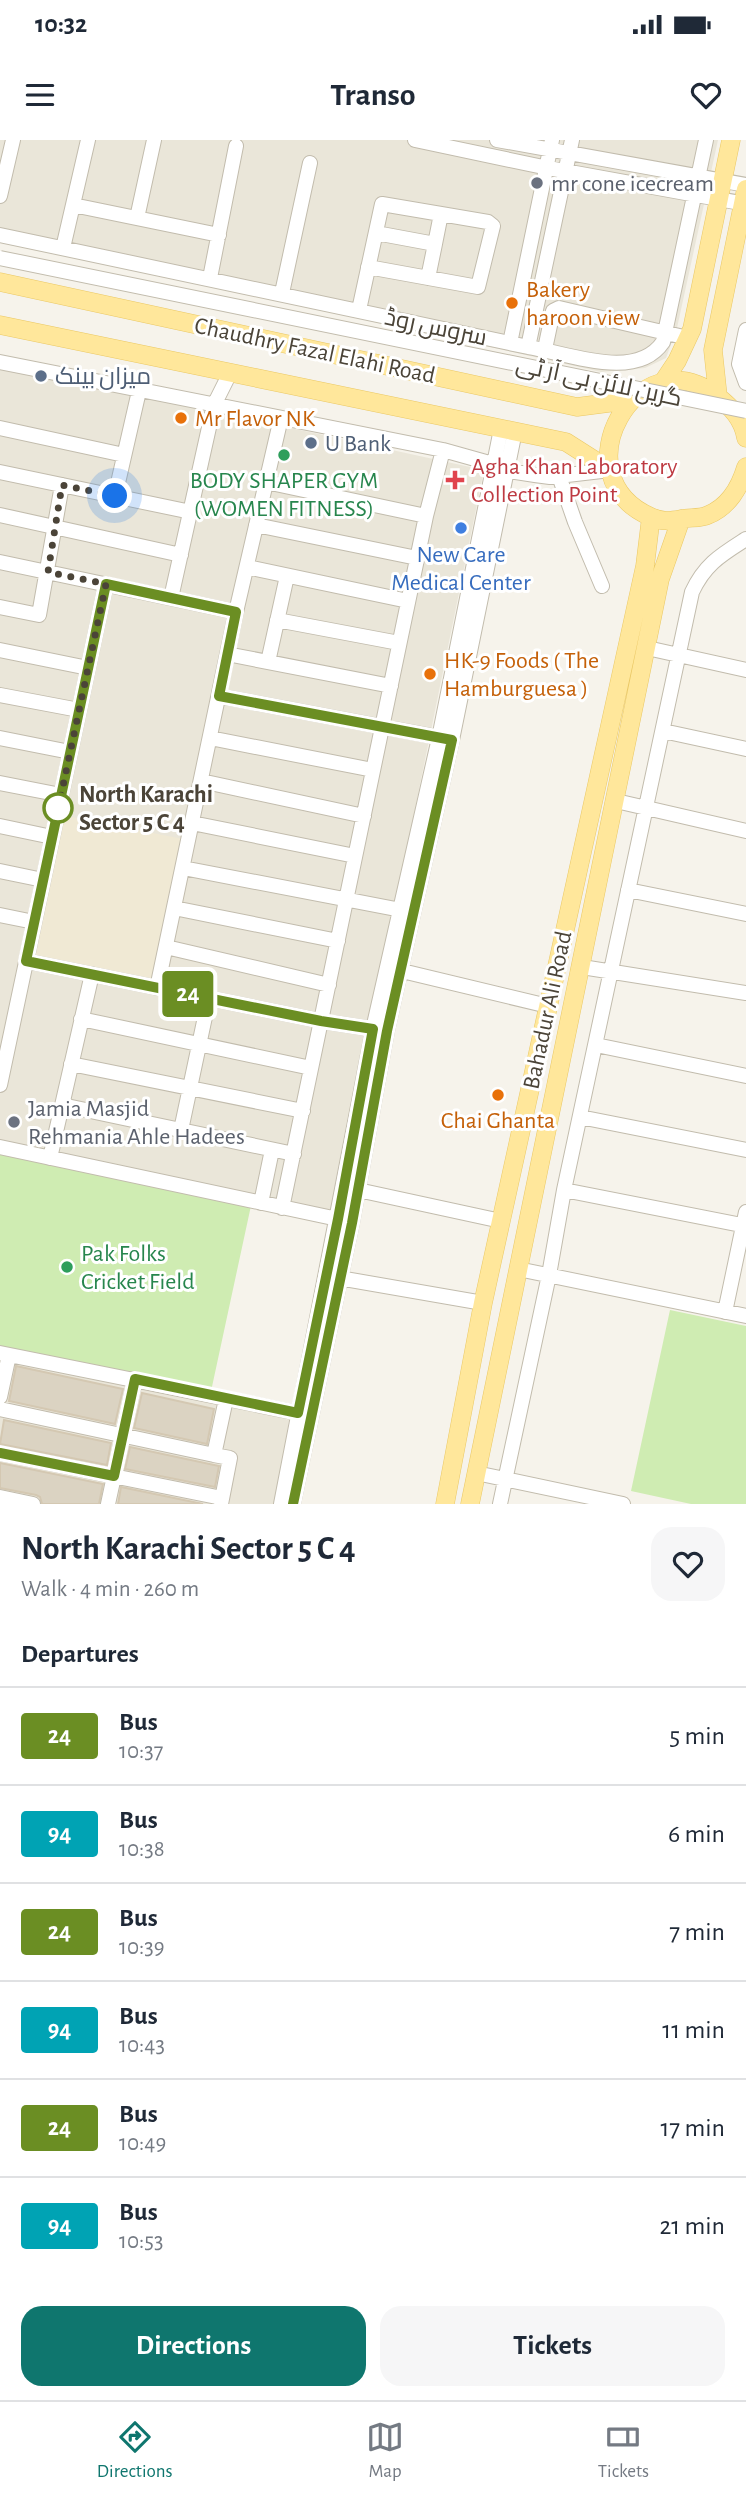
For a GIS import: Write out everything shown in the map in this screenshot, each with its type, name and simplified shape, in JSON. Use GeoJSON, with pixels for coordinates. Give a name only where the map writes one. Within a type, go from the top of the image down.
{"type":"FeatureCollection","features":[{"type":"Feature","properties":{"kind":"main road"},"geometry":{"type":"LineString","coordinates":[[731,140],[688,338],[663,382],[631,400],[619,415],[611,432],[608,451],[610,470],[618,489],[633,506],[651,517],[670,522],[706,516],[740,495],[746,467]]}},
{"type":"Feature","properties":{"kind":"main road"},"geometry":{"type":"LineString","coordinates":[[719,397],[713,350],[745,195]]}},
{"type":"Feature","properties":{"kind":"main road","name":"Chaudhry Fazal Elahi Road"},"geometry":{"type":"LineString","coordinates":[[0,282],[577,407],[631,400]]}},
{"type":"Feature","properties":{"kind":"main road","name":"Chaudhry Fazal Elahi Road"},"geometry":{"type":"LineString","coordinates":[[3,328],[566,442],[610,470]]}},
{"type":"Feature","properties":{"kind":"main road"},"geometry":{"type":"LineString","coordinates":[[663,382],[687,382],[706,387],[736,412],[746,433]]}},
{"type":"Feature","properties":{"kind":"main road","name":"Bahadur Ali Road"},"geometry":{"type":"LineString","coordinates":[[445,1504],[483,1303],[645,566],[651,517]]}},
{"type":"Feature","properties":{"kind":"main road","name":"Bahadur Ali Road"},"geometry":{"type":"LineString","coordinates":[[470,1504],[617,801],[660,579],[681,519]]}},
{"type":"Feature","properties":{"kind":"main road"},"geometry":{"type":"LineString","coordinates":[[475,1345],[501,1351]]}},
{"type":"Feature","properties":{"kind":"street"},"geometry":{"type":"LineString","coordinates":[[1,188],[13,140]]}},
{"type":"Feature","properties":{"kind":"street"},"geometry":{"type":"LineString","coordinates":[[63,248],[88,140]]}},
{"type":"Feature","properties":{"kind":"street"},"geometry":{"type":"LineString","coordinates":[[138,219],[154,140]]}},
{"type":"Feature","properties":{"kind":"street"},"geometry":{"type":"LineString","coordinates":[[415,140],[718,200],[745,195]]}},
{"type":"Feature","properties":{"kind":"street"},"geometry":{"type":"LineString","coordinates":[[497,140],[570,147],[722,181],[745,195]]}},
{"type":"Feature","properties":{"kind":"street","name":"سروس روڈ"},"geometry":{"type":"LineString","coordinates":[[0,235],[528,347],[611,363],[630,363],[655,353],[663,342],[706,140]]}},
{"type":"Feature","properties":{"kind":"street"},"geometry":{"type":"LineString","coordinates":[[510,343],[551,145]]}},
{"type":"Feature","properties":{"kind":"street"},"geometry":{"type":"LineString","coordinates":[[210,278],[236,146]]}},
{"type":"Feature","properties":{"kind":"street"},"geometry":{"type":"LineString","coordinates":[[528,347],[570,147]]}},
{"type":"Feature","properties":{"kind":"street"},"geometry":{"type":"LineString","coordinates":[[282,293],[310,163]]}},
{"type":"Feature","properties":{"kind":"street"},"geometry":{"type":"LineString","coordinates":[[359,310],[368,267],[382,204],[488,222],[493,226],[481,284],[478,287],[368,267]]}},
{"type":"Feature","properties":{"kind":"street"},"geometry":{"type":"LineString","coordinates":[[73,205],[219,235]]}},
{"type":"Feature","properties":{"kind":"street"},"geometry":{"type":"LineString","coordinates":[[428,278],[441,214]]}},
{"type":"Feature","properties":{"kind":"street"},"geometry":{"type":"LineString","coordinates":[[376,233],[435,244]]}},
{"type":"Feature","properties":{"kind":"street","name":"گرین لائن بی آر ٹی"},"geometry":{"type":"LineString","coordinates":[[0,258],[746,411]]}},
{"type":"Feature","properties":{"kind":"street"},"geometry":{"type":"LineString","coordinates":[[545,349],[553,311],[559,308],[688,338]]}},
{"type":"Feature","properties":{"kind":"street"},"geometry":{"type":"LineString","coordinates":[[746,330],[739,364],[746,383]]}},
{"type":"Feature","properties":{"kind":"street"},"geometry":{"type":"LineString","coordinates":[[0,362],[443,450],[508,471],[559,476],[610,470]]}},
{"type":"Feature","properties":{"kind":"street"},"geometry":{"type":"LineString","coordinates":[[171,598],[214,405],[230,373]]}},
{"type":"Feature","properties":{"kind":"street"},"geometry":{"type":"LineString","coordinates":[[115,496],[139,391]]}},
{"type":"Feature","properties":{"kind":"street"},"geometry":{"type":"LineString","coordinates":[[157,988],[236,612],[281,418]]}},
{"type":"Feature","properties":{"kind":"street"},"geometry":{"type":"LineString","coordinates":[[0,428],[124,455]]}},
{"type":"Feature","properties":{"kind":"street"},"geometry":{"type":"LineString","coordinates":[[293,1504],[305,1414],[345,1221],[358,1190],[387,1031],[402,971],[446,739],[493,464],[508,430]]}},
{"type":"Feature","properties":{"kind":"street"},"geometry":{"type":"LineString","coordinates":[[281,1504],[339,1278],[373,1029],[446,739],[508,471],[508,430]]}},
{"type":"Feature","properties":{"kind":"street"},"geometry":{"type":"LineString","coordinates":[[282,1208],[417,558],[443,450]]}},
{"type":"Feature","properties":{"kind":"street"},"geometry":{"type":"LineString","coordinates":[[0,472],[191,512]]}},
{"type":"Feature","properties":{"kind":"street"},"geometry":{"type":"LineString","coordinates":[[559,476],[602,586]]}},
{"type":"Feature","properties":{"kind":"street"},"geometry":{"type":"LineString","coordinates":[[266,482],[426,516]]}},
{"type":"Feature","properties":{"kind":"street"},"geometry":{"type":"LineString","coordinates":[[0,607],[39,615],[62,485]]}},
{"type":"Feature","properties":{"kind":"street"},"geometry":{"type":"LineString","coordinates":[[0,515],[181,555]]}},
{"type":"Feature","properties":{"kind":"street"},"geometry":{"type":"LineString","coordinates":[[256,525],[417,558]]}},
{"type":"Feature","properties":{"kind":"street"},"geometry":{"type":"LineString","coordinates":[[500,1504],[692,592],[700,575],[714,560],[746,539]]}},
{"type":"Feature","properties":{"kind":"street"},"geometry":{"type":"LineString","coordinates":[[0,562],[236,612]]}},
{"type":"Feature","properties":{"kind":"street"},"geometry":{"type":"LineString","coordinates":[[247,567],[408,601]]}},
{"type":"Feature","properties":{"kind":"street"},"geometry":{"type":"LineString","coordinates":[[268,662],[287,576]]}},
{"type":"Feature","properties":{"kind":"street"},"geometry":{"type":"LineString","coordinates":[[0,1085],[4,1051],[16,1009],[106,584]]}},
{"type":"Feature","properties":{"kind":"street"},"geometry":{"type":"LineString","coordinates":[[277,620],[399,643]]}},
{"type":"Feature","properties":{"kind":"street"},"geometry":{"type":"LineString","coordinates":[[647,648],[746,670]]}},
{"type":"Feature","properties":{"kind":"street"},"geometry":{"type":"LineString","coordinates":[[0,650],[88,668]]}},
{"type":"Feature","properties":{"kind":"street"},"geometry":{"type":"LineString","coordinates":[[228,654],[391,686]]}},
{"type":"Feature","properties":{"kind":"street"},"geometry":{"type":"LineString","coordinates":[[0,695],[79,710]]}},
{"type":"Feature","properties":{"kind":"street"},"geometry":{"type":"LineString","coordinates":[[219,696],[446,739]]}},
{"type":"Feature","properties":{"kind":"street"},"geometry":{"type":"LineString","coordinates":[[663,731],[746,749]]}},
{"type":"Feature","properties":{"kind":"street"},"geometry":{"type":"LineString","coordinates":[[0,738],[70,752]]}},
{"type":"Feature","properties":{"kind":"street"},"geometry":{"type":"LineString","coordinates":[[210,738],[373,770]]}},
{"type":"Feature","properties":{"kind":"street"},"geometry":{"type":"LineString","coordinates":[[201,781],[364,816]]}},
{"type":"Feature","properties":{"kind":"street"},"geometry":{"type":"LineString","coordinates":[[0,783],[61,796]]}},
{"type":"Feature","properties":{"kind":"street"},"geometry":{"type":"LineString","coordinates":[[617,801],[746,831]]}},
{"type":"Feature","properties":{"kind":"street"},"geometry":{"type":"LineString","coordinates":[[192,823],[355,856]]}},
{"type":"Feature","properties":{"kind":"street"},"geometry":{"type":"LineString","coordinates":[[0,826],[52,837]]}},
{"type":"Feature","properties":{"kind":"street"},"geometry":{"type":"LineString","coordinates":[[183,868],[401,910]]}},
{"type":"Feature","properties":{"kind":"street"},"geometry":{"type":"LineString","coordinates":[[0,871],[43,880]]}},
{"type":"Feature","properties":{"kind":"street"},"geometry":{"type":"LineString","coordinates":[[628,890],[746,914]]}},
{"type":"Feature","properties":{"kind":"street"},"geometry":{"type":"LineString","coordinates":[[174,908],[338,942]]}},
{"type":"Feature","properties":{"kind":"street"},"geometry":{"type":"LineString","coordinates":[[0,915],[34,922]]}},
{"type":"Feature","properties":{"kind":"street"},"geometry":{"type":"LineString","coordinates":[[166,947],[329,985]]}},
{"type":"Feature","properties":{"kind":"street"},"geometry":{"type":"LineString","coordinates":[[26,961],[321,1021],[373,1029]]}},
{"type":"Feature","properties":{"kind":"street"},"geometry":{"type":"LineString","coordinates":[[582,967],[746,993]]}},
{"type":"Feature","properties":{"kind":"street"},"geometry":{"type":"LineString","coordinates":[[402,971],[548,1006]]}},
{"type":"Feature","properties":{"kind":"street"},"geometry":{"type":"LineString","coordinates":[[50,1158],[92,974]]}},
{"type":"Feature","properties":{"kind":"street"},"geometry":{"type":"LineString","coordinates":[[181,1130],[209,998]]}},
{"type":"Feature","properties":{"kind":"street"},"geometry":{"type":"LineString","coordinates":[[0,1005],[16,1009]]}},
{"type":"Feature","properties":{"kind":"street"},"geometry":{"type":"LineString","coordinates":[[81,1019],[312,1068]]}},
{"type":"Feature","properties":{"kind":"street"},"geometry":{"type":"LineString","coordinates":[[596,1045],[746,1076]]}},
{"type":"Feature","properties":{"kind":"street"},"geometry":{"type":"LineString","coordinates":[[71,1064],[303,1111]]}},
{"type":"Feature","properties":{"kind":"street"},"geometry":{"type":"LineString","coordinates":[[62,1105],[294,1154]]}},
{"type":"Feature","properties":{"kind":"street"},"geometry":{"type":"LineString","coordinates":[[580,1116],[746,1150]]}},
{"type":"Feature","properties":{"kind":"street"},"geometry":{"type":"LineString","coordinates":[[0,1147],[345,1221]]}},
{"type":"Feature","properties":{"kind":"street"},"geometry":{"type":"LineString","coordinates":[[261,1203],[272,1150]]}},
{"type":"Feature","properties":{"kind":"street"},"geometry":{"type":"LineString","coordinates":[[358,1190],[501,1221]]}},
{"type":"Feature","properties":{"kind":"street"},"geometry":{"type":"LineString","coordinates":[[564,1190],[745,1221],[725,1312]]}},
{"type":"Feature","properties":{"kind":"street"},"geometry":{"type":"LineString","coordinates":[[518,1269],[746,1316]]}},
{"type":"Feature","properties":{"kind":"street"},"geometry":{"type":"LineString","coordinates":[[339,1278],[483,1303]]}},
{"type":"Feature","properties":{"kind":"street"},"geometry":{"type":"LineString","coordinates":[[0,1397],[4,1354],[305,1414]]}},
{"type":"Feature","properties":{"kind":"street"},"geometry":{"type":"LineString","coordinates":[[108,1504],[135,1379]]}},
{"type":"Feature","properties":{"kind":"street"},"geometry":{"type":"LineString","coordinates":[[214,1455],[226,1399]]}},
{"type":"Feature","properties":{"kind":"street"},"geometry":{"type":"LineString","coordinates":[[0,1409],[230,1458],[221,1501],[0,1453]]}},
{"type":"Feature","properties":{"kind":"street"},"geometry":{"type":"LineString","coordinates":[[476,1473],[568,1498],[623,1504]]}},
{"type":"Feature","properties":{"kind":"street"},"geometry":{"type":"LineString","coordinates":[[0,1497],[33,1504]]}},
{"type":"Feature","properties":{"kind":"shaded area"},"geometry":{"type":"Polygon","coordinates":[[[0,140],[718,140],[677,328],[666,358],[645,368],[601,372],[0,236],[0,140]]]}},
{"type":"Feature","properties":{"kind":"shaded area"},"geometry":{"type":"Polygon","coordinates":[[[0,365],[484,470],[333,1212],[0,1141],[0,365]]]}},
{"type":"Feature","properties":{"kind":"shaded area"},"geometry":{"type":"Polygon","coordinates":[[[57,814],[188,840],[157,988],[26,961],[57,814]]]}},
{"type":"Feature","properties":{"kind":"shaded area"},"geometry":{"type":"Polygon","coordinates":[[[0,1360],[226,1402],[289,1420],[277,1504],[0,1504],[0,1360]]]}},
{"type":"Feature","properties":{"kind":"green space"},"geometry":{"type":"Polygon","coordinates":[[[0,1147],[252,1201],[210,1396],[0,1353],[0,1147]]]}},
{"type":"Feature","properties":{"kind":"green space"},"geometry":{"type":"Polygon","coordinates":[[[670,1310],[746,1326],[746,1504],[691,1504],[631,1491],[670,1310]]]}},
{"type":"Feature","properties":{"kind":"building"},"geometry":{"type":"Polygon","coordinates":[[[16,1366],[123,1389],[115,1424],[9,1401],[16,1366]]]}},
{"type":"Feature","properties":{"kind":"building"},"geometry":{"type":"Polygon","coordinates":[[[142,1393],[214,1409],[207,1444],[134,1428],[142,1393]]]}},
{"type":"Feature","properties":{"kind":"building"},"geometry":{"type":"Polygon","coordinates":[[[4,1420],[111,1443],[107,1465],[0,1444],[4,1420]]]}},
{"type":"Feature","properties":{"kind":"building"},"geometry":{"type":"Polygon","coordinates":[[[130,1447],[219,1466],[215,1487],[125,1469],[130,1447]]]}},
{"type":"Feature","properties":{"kind":"building"},"geometry":{"type":"Polygon","coordinates":[[[0,1463],[103,1484],[99,1504],[42,1504],[40,1497],[36,1495],[0,1488],[0,1463]]]}},
{"type":"Feature","properties":{"kind":"building"},"geometry":{"type":"Polygon","coordinates":[[[121,1487],[203,1504],[118,1504],[121,1487]]]}},
{"type":"Feature","properties":{"kind":"bus line","name":"24"},"geometry":{"type":"LineString","coordinates":[[0,1453],[114,1476],[135,1379],[298,1413],[373,1029],[321,1021],[26,961],[106,584],[236,612],[219,696],[452,740],[387,1031],[352,1223],[293,1504]]}},
{"type":"Feature","properties":{"kind":"place","name":"mr cone icecream"},"geometry":{"type":"Point","coordinates":[537,183]}},
{"type":"Feature","properties":{"kind":"place","name":"Bakery haroon view"},"geometry":{"type":"Point","coordinates":[512,303]}},
{"type":"Feature","properties":{"kind":"place","name":"میزان بینک"},"geometry":{"type":"Point","coordinates":[41,376]}},
{"type":"Feature","properties":{"kind":"place","name":"Mr Flavor NK"},"geometry":{"type":"Point","coordinates":[181,418]}},
{"type":"Feature","properties":{"kind":"place","name":"U Bank"},"geometry":{"type":"Point","coordinates":[311,443]}},
{"type":"Feature","properties":{"kind":"place","name":"BODY SHAPER GYM (WOMEN FITNESS)"},"geometry":{"type":"Point","coordinates":[284,455]}},
{"type":"Feature","properties":{"kind":"place","name":"Agha Khan Laboratory Collection Point"},"geometry":{"type":"Point","coordinates":[455,480]}},
{"type":"Feature","properties":{"kind":"place","name":"New Care Medical Center"},"geometry":{"type":"Point","coordinates":[461,528]}},
{"type":"Feature","properties":{"kind":"place","name":"HK-9 Foods ( The Hamburguesa )"},"geometry":{"type":"Point","coordinates":[430,674]}},
{"type":"Feature","properties":{"kind":"place","name":"North Karachi Sector 5 C 4"},"geometry":{"type":"Point","coordinates":[58,808]}},
{"type":"Feature","properties":{"kind":"place","name":"Chai Ghanta"},"geometry":{"type":"Point","coordinates":[498,1095]}},
{"type":"Feature","properties":{"kind":"place","name":"Jamia Masjid Rehmania Ahle Hadees"},"geometry":{"type":"Point","coordinates":[14,1122]}},
{"type":"Feature","properties":{"kind":"place","name":"Pak Folks Cricket Field"},"geometry":{"type":"Point","coordinates":[67,1267]}},
{"type":"Feature","properties":{"kind":"route"},"geometry":{"type":"LineString","coordinates":[[58,808],[57,814],[106,584],[48,572],[62,485],[115,496]]}}]}
